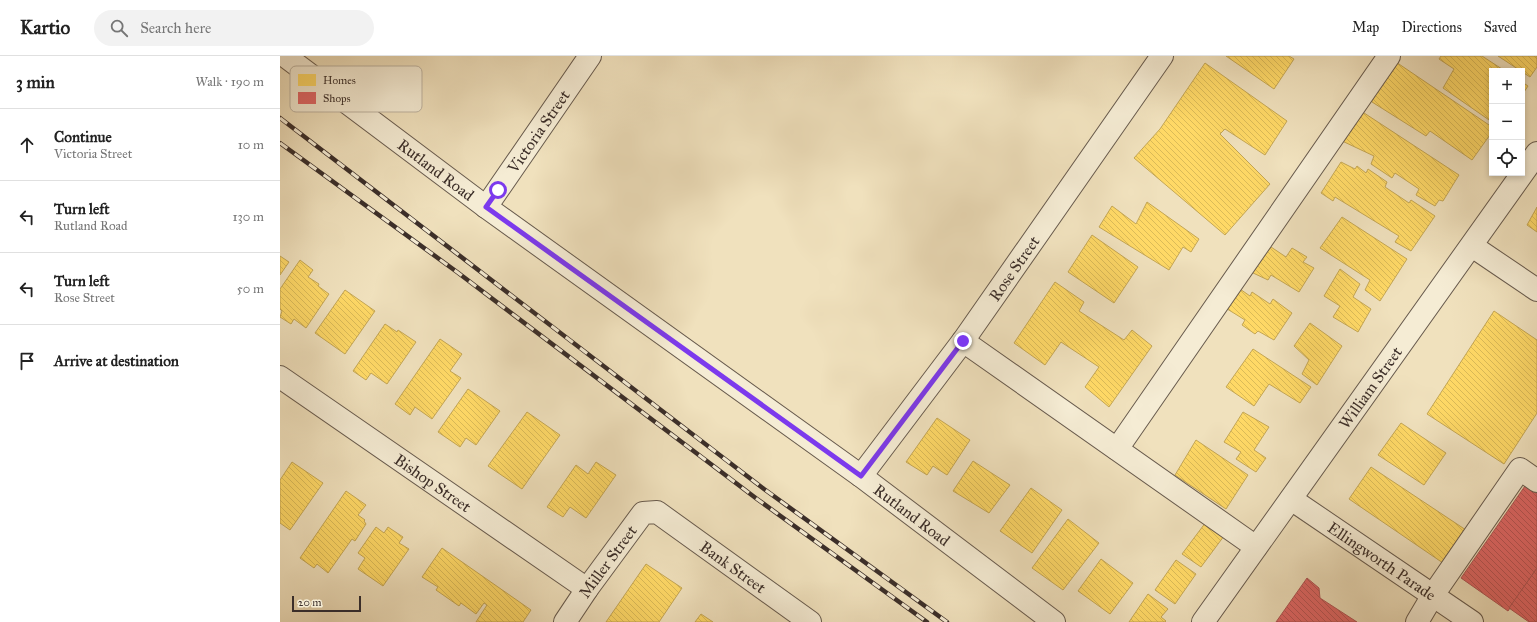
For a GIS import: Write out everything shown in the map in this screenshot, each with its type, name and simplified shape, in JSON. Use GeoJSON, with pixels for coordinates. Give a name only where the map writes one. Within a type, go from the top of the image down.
{"type":"FeatureCollection","features":[{"type":"Feature","properties":{"kind":"street","name":"Rutland Road"},"geometry":{"type":"LineString","coordinates":[[285,56],[298,66]]}},
{"type":"Feature","properties":{"kind":"street","name":"Victoria Street"},"geometry":{"type":"LineString","coordinates":[[486,207],[590,56]]}},
{"type":"Feature","properties":{"kind":"street","name":"Rose Street"},"geometry":{"type":"LineString","coordinates":[[861,476],[963,341],[1162,56]]}},
{"type":"Feature","properties":{"kind":"street"},"geometry":{"type":"LineString","coordinates":[[1117,449],[1389,56]]}},
{"type":"Feature","properties":{"kind":"street","name":"Rutland Road"},"geometry":{"type":"LineString","coordinates":[[360,112],[486,207],[861,476],[1054,622]]}},
{"type":"Feature","properties":{"kind":"street","name":"William Street"},"geometry":{"type":"LineString","coordinates":[[1203,622],[1537,153]]}},
{"type":"Feature","properties":{"kind":"street"},"geometry":{"type":"LineString","coordinates":[[1472,246],[1537,290]]}},
{"type":"Feature","properties":{"kind":"street"},"geometry":{"type":"LineString","coordinates":[[963,341],[1256,547]]}},
{"type":"Feature","properties":{"kind":"street","name":"Bishop Street"},"geometry":{"type":"LineString","coordinates":[[280,376],[587,589]]}},
{"type":"Feature","properties":{"kind":"street"},"geometry":{"type":"LineString","coordinates":[[1417,622],[1433,595],[1520,469],[1537,481]]}},
{"type":"Feature","properties":{"kind":"street","name":"Ellingworth Parade"},"geometry":{"type":"LineString","coordinates":[[1291,499],[1472,622]]}},
{"type":"Feature","properties":{"kind":"street","name":"Miller Street"},"geometry":{"type":"LineString","coordinates":[[565,622],[587,589],[643,513],[657,512]]}},
{"type":"Feature","properties":{"kind":"street","name":"Bank Street"},"geometry":{"type":"LineString","coordinates":[[657,512],[810,622]]}},
{"type":"Feature","properties":{"kind":"building: Homes"},"geometry":{"type":"Polygon","coordinates":[[[1226,56],[1289,56],[1294,59],[1274,89],[1226,56]]]}},
{"type":"Feature","properties":{"kind":"building: Homes"},"geometry":{"type":"Polygon","coordinates":[[[1441,56],[1482,56],[1500,68],[1489,68],[1489,120],[1443,88],[1454,69],[1439,59],[1441,56]]]}},
{"type":"Feature","properties":{"kind":"building: Homes"},"geometry":{"type":"Polygon","coordinates":[[[1498,56],[1537,56],[1537,67],[1530,77],[1525,74],[1525,68],[1516,68],[1498,56]]]}},
{"type":"Feature","properties":{"kind":"building: Homes"},"geometry":{"type":"Polygon","coordinates":[[[1393,60],[1489,125],[1489,136],[1472,160],[1430,131],[1426,136],[1372,102],[1370,91],[1393,60]]]}},
{"type":"Feature","properties":{"kind":"building: Homes"},"geometry":{"type":"Polygon","coordinates":[[[1205,63],[1287,121],[1265,155],[1225,129],[1220,134],[1270,184],[1225,235],[1134,158],[1160,129],[1205,63]]]}},
{"type":"Feature","properties":{"kind":"building: Homes"},"geometry":{"type":"Polygon","coordinates":[[[1358,109],[1459,175],[1443,201],[1439,200],[1435,206],[1416,195],[1419,189],[1395,173],[1392,178],[1371,164],[1374,156],[1340,140],[1358,109]]]}},
{"type":"Feature","properties":{"kind":"building: Homes"},"geometry":{"type":"Polygon","coordinates":[[[1341,162],[1355,169],[1357,166],[1366,173],[1368,169],[1387,182],[1385,187],[1409,203],[1411,200],[1435,216],[1411,251],[1395,242],[1399,236],[1335,197],[1333,201],[1321,193],[1341,162]]]}},
{"type":"Feature","properties":{"kind":"building: Homes"},"geometry":{"type":"Polygon","coordinates":[[[1147,202],[1199,239],[1191,252],[1183,247],[1169,270],[1099,227],[1112,206],[1136,224],[1147,202]]]}},
{"type":"Feature","properties":{"kind":"building: Homes"},"geometry":{"type":"Polygon","coordinates":[[[1537,207],[1537,232],[1527,225],[1537,207]]]}},
{"type":"Feature","properties":{"kind":"building: Homes"},"geometry":{"type":"Polygon","coordinates":[[[1342,217],[1407,259],[1380,301],[1365,290],[1370,280],[1320,248],[1342,217]]]}},
{"type":"Feature","properties":{"kind":"building: Homes"},"geometry":{"type":"Polygon","coordinates":[[[1092,235],[1138,267],[1114,303],[1068,272],[1092,235]]]}},
{"type":"Feature","properties":{"kind":"building: Homes"},"geometry":{"type":"Polygon","coordinates":[[[1268,245],[1286,257],[1292,248],[1307,257],[1303,262],[1314,268],[1299,292],[1271,275],[1268,280],[1251,272],[1268,245]]]}},
{"type":"Feature","properties":{"kind":"building: Homes"},"geometry":{"type":"Polygon","coordinates":[[[280,256],[289,262],[280,275],[280,256]]]}},
{"type":"Feature","properties":{"kind":"building: Homes"},"geometry":{"type":"Polygon","coordinates":[[[300,260],[313,270],[308,277],[319,284],[318,286],[329,294],[306,328],[294,319],[291,324],[280,317],[282,311],[280,309],[280,289],[300,260]]]}},
{"type":"Feature","properties":{"kind":"building: Homes"},"geometry":{"type":"Polygon","coordinates":[[[1340,269],[1360,284],[1353,297],[1371,309],[1358,332],[1333,317],[1340,306],[1324,296],[1340,269]]]}},
{"type":"Feature","properties":{"kind":"building: Homes"},"geometry":{"type":"Polygon","coordinates":[[[1055,282],[1084,302],[1079,311],[1124,340],[1132,330],[1152,346],[1109,407],[1085,387],[1099,367],[1061,342],[1045,365],[1014,343],[1055,282]]]}},
{"type":"Feature","properties":{"kind":"building: Homes"},"geometry":{"type":"Polygon","coordinates":[[[1237,287],[1250,296],[1252,292],[1270,304],[1273,299],[1292,313],[1274,340],[1258,331],[1255,334],[1242,325],[1245,320],[1224,307],[1237,287]]]}},
{"type":"Feature","properties":{"kind":"building: Homes"},"geometry":{"type":"Polygon","coordinates":[[[345,290],[375,311],[345,354],[315,333],[345,290]]]}},
{"type":"Feature","properties":{"kind":"building: Homes"},"geometry":{"type":"Polygon","coordinates":[[[1494,311],[1537,340],[1537,413],[1504,464],[1427,414],[1494,311]]]}},
{"type":"Feature","properties":{"kind":"building: Homes"},"geometry":{"type":"Polygon","coordinates":[[[1310,323],[1342,346],[1317,385],[1302,374],[1309,360],[1294,346],[1310,323]]]}},
{"type":"Feature","properties":{"kind":"building: Homes"},"geometry":{"type":"Polygon","coordinates":[[[385,324],[397,332],[398,330],[416,342],[387,384],[371,373],[366,380],[353,371],[385,324]]]}},
{"type":"Feature","properties":{"kind":"building: Homes"},"geometry":{"type":"Polygon","coordinates":[[[440,339],[462,354],[450,371],[461,378],[432,419],[415,407],[410,415],[395,404],[440,339]]]}},
{"type":"Feature","properties":{"kind":"building: Homes"},"geometry":{"type":"Polygon","coordinates":[[[1253,349],[1311,387],[1300,403],[1269,384],[1254,406],[1226,387],[1253,349]]]}},
{"type":"Feature","properties":{"kind":"building: Homes"},"geometry":{"type":"Polygon","coordinates":[[[468,389],[500,411],[476,445],[466,438],[460,447],[438,432],[468,389]]]}},
{"type":"Feature","properties":{"kind":"building: Homes"},"geometry":{"type":"Polygon","coordinates":[[[527,412],[560,435],[522,489],[488,466],[527,412]]]}},
{"type":"Feature","properties":{"kind":"building: Homes"},"geometry":{"type":"Polygon","coordinates":[[[1243,412],[1269,427],[1254,450],[1266,458],[1256,472],[1236,459],[1241,452],[1224,442],[1243,412]]]}},
{"type":"Feature","properties":{"kind":"building: Homes"},"geometry":{"type":"Polygon","coordinates":[[[937,418],[970,440],[947,475],[933,466],[927,475],[906,462],[937,418]]]}},
{"type":"Feature","properties":{"kind":"building: Homes"},"geometry":{"type":"Polygon","coordinates":[[[1401,423],[1446,453],[1424,485],[1378,455],[1401,423]]]}},
{"type":"Feature","properties":{"kind":"building: Homes"},"geometry":{"type":"Polygon","coordinates":[[[1196,440],[1248,475],[1226,509],[1175,475],[1196,440]]]}},
{"type":"Feature","properties":{"kind":"building: Homes"},"geometry":{"type":"Polygon","coordinates":[[[973,461],[1010,485],[989,513],[953,491],[973,461]]]}},
{"type":"Feature","properties":{"kind":"building: Homes"},"geometry":{"type":"Polygon","coordinates":[[[292,462],[323,483],[290,530],[280,523],[280,480],[292,462]]]}},
{"type":"Feature","properties":{"kind":"building: Homes"},"geometry":{"type":"Polygon","coordinates":[[[596,462],[616,475],[586,518],[570,507],[563,517],[547,507],[576,465],[588,474],[596,462]]]}},
{"type":"Feature","properties":{"kind":"building: Homes"},"geometry":{"type":"Polygon","coordinates":[[[1371,467],[1466,530],[1443,563],[1349,499],[1371,467]]]}},
{"type":"Feature","properties":{"kind":"building: Homes"},"geometry":{"type":"Polygon","coordinates":[[[1031,488],[1062,510],[1032,553],[1000,531],[1031,488]]]}},
{"type":"Feature","properties":{"kind":"building: Homes"},"geometry":{"type":"Polygon","coordinates":[[[346,491],[366,505],[358,515],[365,520],[364,521],[366,524],[355,541],[352,539],[328,573],[317,564],[314,568],[300,558],[346,491]]]}},
{"type":"Feature","properties":{"kind":"building: Homes"},"geometry":{"type":"Polygon","coordinates":[[[1068,519],[1099,543],[1063,590],[1032,568],[1068,519]]]}},
{"type":"Feature","properties":{"kind":"building: Homes"},"geometry":{"type":"Polygon","coordinates":[[[1206,522],[1224,536],[1201,567],[1182,554],[1206,522]]]}},
{"type":"Feature","properties":{"kind":"building: Homes"},"geometry":{"type":"Polygon","coordinates":[[[376,527],[384,533],[388,527],[403,537],[399,543],[409,549],[383,586],[358,569],[365,558],[358,553],[376,527]]]}},
{"type":"Feature","properties":{"kind":"building: Homes"},"geometry":{"type":"Polygon","coordinates":[[[442,548],[531,610],[523,622],[476,622],[487,605],[484,603],[476,614],[461,603],[459,606],[436,590],[438,587],[422,577],[442,548]]]}},
{"type":"Feature","properties":{"kind":"building: Homes"},"geometry":{"type":"Polygon","coordinates":[[[1101,559],[1133,583],[1110,614],[1078,591],[1101,559]]]}},
{"type":"Feature","properties":{"kind":"building: Homes"},"geometry":{"type":"Polygon","coordinates":[[[1176,560],[1196,574],[1175,604],[1155,590],[1176,560]]]}},
{"type":"Feature","properties":{"kind":"building: Homes"},"geometry":{"type":"Polygon","coordinates":[[[646,564],[682,588],[659,622],[606,622],[646,564]]]}},
{"type":"Feature","properties":{"kind":"building: Homes"},"geometry":{"type":"Polygon","coordinates":[[[1148,594],[1168,609],[1161,617],[1166,621],[1129,622],[1148,594]]]}},
{"type":"Feature","properties":{"kind":"building: Homes"},"geometry":{"type":"Polygon","coordinates":[[[701,614],[713,622],[695,622],[701,614]]]}},
{"type":"Feature","properties":{"kind":"building: Shops"},"geometry":{"type":"Polygon","coordinates":[[[1525,486],[1537,494],[1537,568],[1508,611],[1461,578],[1525,486]]]}},
{"type":"Feature","properties":{"kind":"building: Shops"},"geometry":{"type":"Polygon","coordinates":[[[1537,568],[1537,622],[1529,622],[1509,608],[1537,568]]]}},
{"type":"Feature","properties":{"kind":"building: Shops"},"geometry":{"type":"Polygon","coordinates":[[[1307,578],[1319,588],[1320,598],[1357,622],[1276,622],[1307,578]]]}},
{"type":"Feature","properties":{"kind":"railway"},"geometry":{"type":"LineString","coordinates":[[280,118],[764,489],[947,622]]}},
{"type":"Feature","properties":{"kind":"railway"},"geometry":{"type":"LineString","coordinates":[[280,143],[457,272],[757,499],[927,622]]}},
{"type":"Feature","properties":{"kind":"route"},"geometry":{"type":"LineString","coordinates":[[498,190],[486,207],[861,476],[963,341]]}}]}
